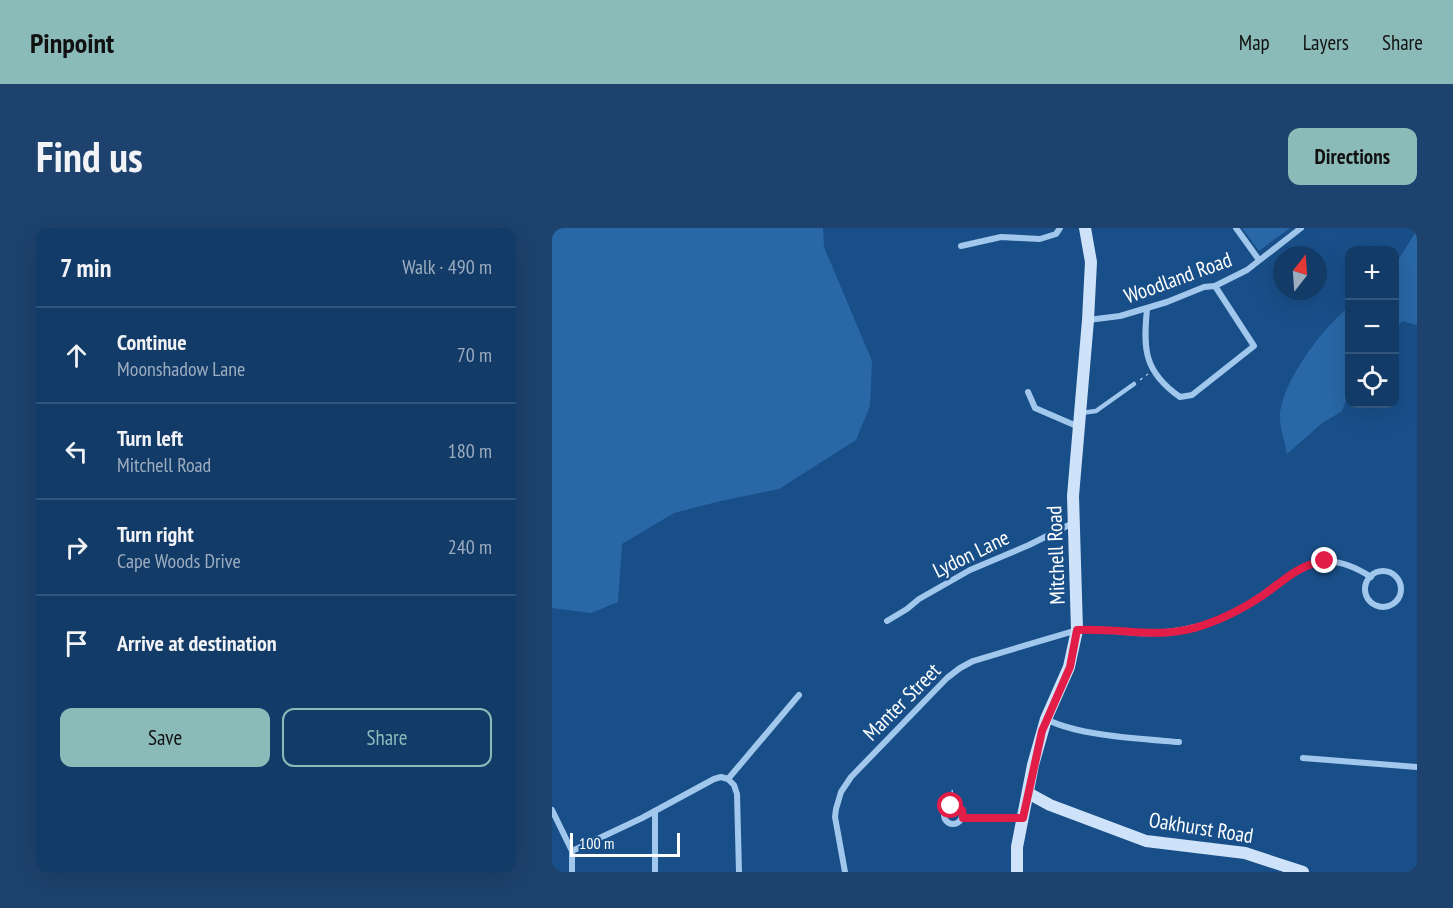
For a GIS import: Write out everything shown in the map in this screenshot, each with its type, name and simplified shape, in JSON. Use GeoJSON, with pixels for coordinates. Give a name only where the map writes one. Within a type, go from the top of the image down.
{"type":"FeatureCollection","features":[{"type":"Feature","properties":{"kind":"street"},"geometry":{"type":"LineString","coordinates":[[961,246],[1001,237],[1040,239],[1056,234],[1060,228]]}},
{"type":"Feature","properties":{"kind":"street","name":"Mitchell Road"},"geometry":{"type":"LineString","coordinates":[[1017,872],[1017,847],[1046,719],[1070,667],[1077,630],[1074,487],[1091,262],[1085,228]]}},
{"type":"Feature","properties":{"kind":"street"},"geometry":{"type":"LineString","coordinates":[[1236,228],[1259,260]]}},
{"type":"Feature","properties":{"kind":"street","name":"Woodland Road"},"geometry":{"type":"LineString","coordinates":[[1088,320],[1120,316],[1147,309],[1204,287],[1215,286],[1247,270],[1301,228]]}},
{"type":"Feature","properties":{"kind":"street"},"geometry":{"type":"LineString","coordinates":[[1147,309],[1146,352],[1153,370],[1168,389],[1180,397],[1192,395],[1254,346],[1215,286]]}},
{"type":"Feature","properties":{"kind":"street"},"geometry":{"type":"LineString","coordinates":[[1028,392],[1035,408],[1080,427]]}},
{"type":"Feature","properties":{"kind":"street","name":"Lydon Lane"},"geometry":{"type":"LineString","coordinates":[[887,621],[918,599],[970,570],[1073,523]]}},
{"type":"Feature","properties":{"kind":"street","name":"Manter Street"},"geometry":{"type":"LineString","coordinates":[[845,872],[836,826],[836,808],[841,792],[868,759],[960,668],[973,661],[1077,630],[1097,629],[1149,634],[1196,627],[1242,608],[1298,569],[1318,562],[1332,561],[1352,566],[1371,576]]}},
{"type":"Feature","properties":{"kind":"street"},"geometry":{"type":"LineString","coordinates":[[1382,572],[1394,576],[1401,587],[1396,602],[1383,607],[1371,603],[1365,591],[1366,583],[1371,576],[1382,572]]}},
{"type":"Feature","properties":{"kind":"street"},"geometry":{"type":"LineString","coordinates":[[728,779],[799,695]]}},
{"type":"Feature","properties":{"kind":"street"},"geometry":{"type":"LineString","coordinates":[[1046,719],[1076,729],[1152,741],[1179,742]]}},
{"type":"Feature","properties":{"kind":"street"},"geometry":{"type":"LineString","coordinates":[[1303,758],[1417,767]]}},
{"type":"Feature","properties":{"kind":"street"},"geometry":{"type":"LineString","coordinates":[[572,851],[721,777],[728,779],[734,785],[737,794],[738,872]]}},
{"type":"Feature","properties":{"kind":"street","name":"Oakhurst Road"},"geometry":{"type":"LineString","coordinates":[[1028,793],[1050,805],[1146,841],[1245,853],[1303,872]]}},
{"type":"Feature","properties":{"kind":"street"},"geometry":{"type":"LineString","coordinates":[[963,818],[962,810],[955,806],[948,807],[944,811],[949,824],[957,824],[963,818],[1023,818]]}},
{"type":"Feature","properties":{"kind":"street"},"geometry":{"type":"LineString","coordinates":[[552,810],[572,851],[572,872]]}},
{"type":"Feature","properties":{"kind":"street"},"geometry":{"type":"LineString","coordinates":[[655,811],[655,872]]}},
{"type":"Feature","properties":{"kind":"lane"},"geometry":{"type":"LineString","coordinates":[[1081,412],[1096,411],[1134,384]]}},
{"type":"Feature","properties":{"kind":"path"},"geometry":{"type":"LineString","coordinates":[[1134,384],[1153,370]]}},
{"type":"Feature","properties":{"kind":"path"},"geometry":{"type":"LineString","coordinates":[[952,790],[955,806]]}},
{"type":"Feature","properties":{"kind":"shaded area"},"geometry":{"type":"Polygon","coordinates":[[[552,228],[823,228],[824,247],[872,361],[870,406],[856,440],[779,489],[674,513],[622,544],[618,602],[591,613],[552,608],[552,228]]]}},
{"type":"Feature","properties":{"kind":"shaded area"},"geometry":{"type":"Polygon","coordinates":[[[1242,228],[1290,228],[1259,251],[1242,228]]]}},
{"type":"Feature","properties":{"kind":"shaded area"},"geometry":{"type":"Polygon","coordinates":[[[1417,230],[1417,325],[1402,321],[1399,326],[1399,259],[1417,230]]]}},
{"type":"Feature","properties":{"kind":"shaded area"},"geometry":{"type":"Polygon","coordinates":[[[1345,311],[1345,403],[1342,411],[1321,424],[1287,454],[1280,417],[1287,389],[1316,341],[1345,311]]]}},
{"type":"Feature","properties":{"kind":"route"},"geometry":{"type":"LineString","coordinates":[[951,806],[962,810],[963,818],[1023,818],[1042,731],[1070,667],[1077,630],[1149,634],[1196,627],[1242,608],[1298,569],[1325,561]]}}]}
